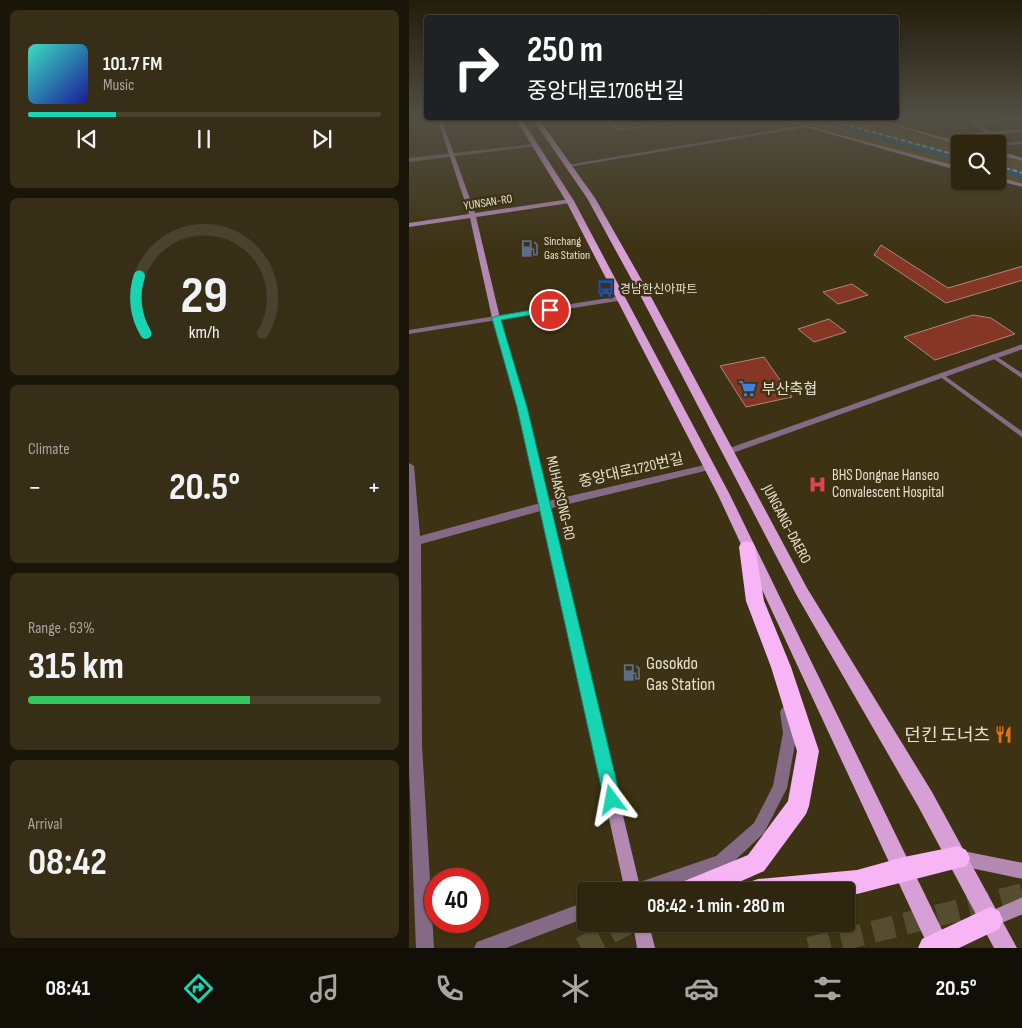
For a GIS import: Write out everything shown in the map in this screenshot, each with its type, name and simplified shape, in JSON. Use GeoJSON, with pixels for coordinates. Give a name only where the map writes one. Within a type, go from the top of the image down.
{"type":"FeatureCollection","features":[{"type":"Feature","properties":{"kind":"highway"},"geometry":{"type":"LineString","coordinates":[[712,882],[756,863],[798,806],[808,751],[781,667],[755,600],[747,547]]}},
{"type":"Feature","properties":{"kind":"highway"},"geometry":{"type":"LineString","coordinates":[[855,882],[958,858]]}},
{"type":"Feature","properties":{"kind":"highway"},"geometry":{"type":"LineString","coordinates":[[936,947],[990,920]]}},
{"type":"Feature","properties":{"kind":"main road"},"geometry":{"type":"LineString","coordinates":[[544,161],[570,201],[724,495],[747,547],[904,870],[936,947]]}},
{"type":"Feature","properties":{"kind":"main road","name":"JUNGANG-DAERO"},"geometry":{"type":"LineString","coordinates":[[566,161],[591,198],[644,293],[802,592],[958,858],[1006,948]]}},
{"type":"Feature","properties":{"kind":"street","name":"MUHAKSONG-RO"},"geometry":{"type":"LineString","coordinates":[[454,161],[473,216],[497,318],[522,407],[631,882]]}},
{"type":"Feature","properties":{"kind":"street"},"geometry":{"type":"LineString","coordinates":[[569,165],[592,161]]}},
{"type":"Feature","properties":{"kind":"street"},"geometry":{"type":"LineString","coordinates":[[932,161],[951,167]]}},
{"type":"Feature","properties":{"kind":"street"},"geometry":{"type":"LineString","coordinates":[[1006,182],[1022,186]]}},
{"type":"Feature","properties":{"kind":"street","name":"YUNSAN-RO"},"geometry":{"type":"LineString","coordinates":[[409,225],[570,201]]}},
{"type":"Feature","properties":{"kind":"street"},"geometry":{"type":"LineString","coordinates":[[409,332],[621,298]]}},
{"type":"Feature","properties":{"kind":"street"},"geometry":{"type":"LineString","coordinates":[[727,452],[1022,346]]}},
{"type":"Feature","properties":{"kind":"street"},"geometry":{"type":"LineString","coordinates":[[409,466],[415,541],[415,745],[425,948]]}},
{"type":"Feature","properties":{"kind":"street","name":"중앙대로1720번길"},"geometry":{"type":"LineString","coordinates":[[415,541],[544,506],[709,467]]}},
{"type":"Feature","properties":{"kind":"street"},"geometry":{"type":"LineString","coordinates":[[663,882],[721,862],[759,828],[780,788],[790,733],[781,667]]}},
{"type":"Feature","properties":{"kind":"street"},"geometry":{"type":"LineString","coordinates":[[958,858],[1022,871]]}},
{"type":"Feature","properties":{"kind":"street"},"geometry":{"type":"LineString","coordinates":[[990,920],[1022,905]]}},
{"type":"Feature","properties":{"kind":"street"},"geometry":{"type":"LineString","coordinates":[[483,948],[577,913]]}},
{"type":"Feature","properties":{"kind":"street"},"geometry":{"type":"LineString","coordinates":[[643,932],[646,948]]}},
{"type":"Feature","properties":{"kind":"lane"},"geometry":{"type":"LineString","coordinates":[[993,356],[1022,377]]}},
{"type":"Feature","properties":{"kind":"lane"},"geometry":{"type":"LineString","coordinates":[[941,375],[1022,436]]}},
{"type":"Feature","properties":{"kind":"shaded area"},"geometry":{"type":"Polygon","coordinates":[[[936,161],[951,161],[951,165],[936,161]]]}},
{"type":"Feature","properties":{"kind":"shaded area"},"geometry":{"type":"Polygon","coordinates":[[[1006,161],[1022,161],[1022,185],[1006,180],[1006,161]]]}},
{"type":"Feature","properties":{"kind":"water"},"geometry":{"type":"Polygon","coordinates":[[[1006,165],[1022,170],[1022,179],[1006,175],[1006,165]]]}},
{"type":"Feature","properties":{"kind":"building"},"geometry":{"type":"Polygon","coordinates":[[[881,245],[948,288],[1023,266],[1023,280],[946,303],[874,255],[881,245]]]}},
{"type":"Feature","properties":{"kind":"building"},"geometry":{"type":"Polygon","coordinates":[[[852,284],[868,295],[838,304],[823,292],[852,284]]]}},
{"type":"Feature","properties":{"kind":"building"},"geometry":{"type":"Polygon","coordinates":[[[973,315],[991,318],[1015,334],[935,360],[904,337],[973,315]]]}},
{"type":"Feature","properties":{"kind":"building"},"geometry":{"type":"Polygon","coordinates":[[[829,319],[846,332],[814,342],[798,329],[829,319]]]}},
{"type":"Feature","properties":{"kind":"building"},"geometry":{"type":"Polygon","coordinates":[[[764,357],[792,397],[746,407],[720,366],[764,357]]]}},
{"type":"Feature","properties":{"kind":"tunnel"},"geometry":{"type":"LineString","coordinates":[[809,948],[1023,894]]}},
{"type":"Feature","properties":{"kind":"tunnel"},"geometry":{"type":"LineString","coordinates":[[581,948],[612,932]]}},
{"type":"Feature","properties":{"kind":"railway"},"geometry":{"type":"LineString","coordinates":[[1006,168],[1023,173]]}},
{"type":"Feature","properties":{"kind":"place","name":"Sinchang Gas Station"},"geometry":{"type":"Point","coordinates":[530,248]}},
{"type":"Feature","properties":{"kind":"place","name":"경남한신아파트"},"geometry":{"type":"Point","coordinates":[606,289]}},
{"type":"Feature","properties":{"kind":"place","name":"부산축협"},"geometry":{"type":"Point","coordinates":[748,389]}},
{"type":"Feature","properties":{"kind":"place","name":"BHS Dongnae Hanseo Convalescent Hospital"},"geometry":{"type":"Point","coordinates":[818,484]}},
{"type":"Feature","properties":{"kind":"place","name":"Gosokdo Gas Station"},"geometry":{"type":"Point","coordinates":[632,673]}},
{"type":"Feature","properties":{"kind":"place","name":"던킨 도너츠"},"geometry":{"type":"Point","coordinates":[1004,735]}},
{"type":"Feature","properties":{"kind":"route"},"geometry":{"type":"LineString","coordinates":[[550,310],[497,318],[522,407],[612,800]]}}]}
